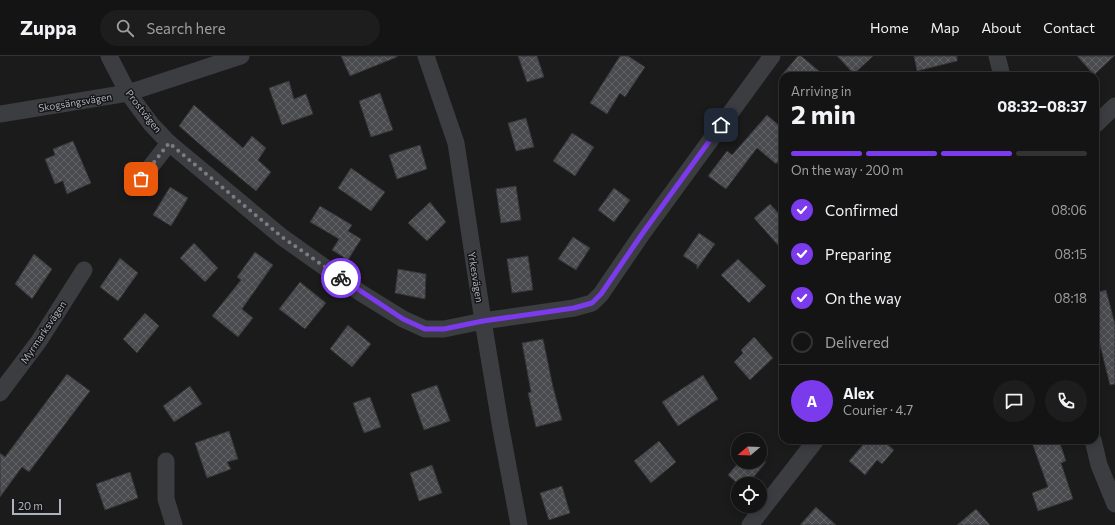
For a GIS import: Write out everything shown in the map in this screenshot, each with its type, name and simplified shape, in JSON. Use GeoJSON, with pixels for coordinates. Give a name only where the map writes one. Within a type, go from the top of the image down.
{"type":"FeatureCollection","features":[{"type":"Feature","properties":{"kind":"street","name":"Prostvägen"},"geometry":{"type":"LineString","coordinates":[[109,56],[128,93],[151,124],[169,143],[282,237],[361,292],[403,319],[425,329],[444,329],[483,321],[574,308],[592,303],[601,294],[642,234],[772,56]]}},
{"type":"Feature","properties":{"kind":"street","name":"Skogsängsvägen"},"geometry":{"type":"LineString","coordinates":[[0,114],[128,93],[241,56]]}},
{"type":"Feature","properties":{"kind":"street","name":"Yrkesvägen"},"geometry":{"type":"LineString","coordinates":[[426,56],[456,143],[483,321],[519,525]]}},
{"type":"Feature","properties":{"kind":"street"},"geometry":{"type":"LineString","coordinates":[[997,56],[1001,72]]}},
{"type":"Feature","properties":{"kind":"street"},"geometry":{"type":"LineString","coordinates":[[1099,121],[1115,106]]}},
{"type":"Feature","properties":{"kind":"street"},"geometry":{"type":"LineString","coordinates":[[141,179],[169,143]]}},
{"type":"Feature","properties":{"kind":"street","name":"Myrmarksvägen"},"geometry":{"type":"LineString","coordinates":[[0,393],[39,341],[84,270]]}},
{"type":"Feature","properties":{"kind":"street"},"geometry":{"type":"LineString","coordinates":[[750,525],[813,444]]}},
{"type":"Feature","properties":{"kind":"street"},"geometry":{"type":"LineString","coordinates":[[1094,444],[1099,465],[1115,504]]}},
{"type":"Feature","properties":{"kind":"street"},"geometry":{"type":"LineString","coordinates":[[166,461],[166,499],[174,525]]}},
{"type":"Feature","properties":{"kind":"building"},"geometry":{"type":"Polygon","coordinates":[[[341,56],[397,56],[397,57],[350,76],[341,56]]]}},
{"type":"Feature","properties":{"kind":"building"},"geometry":{"type":"Polygon","coordinates":[[[518,56],[537,56],[544,77],[527,82],[518,56]]]}},
{"type":"Feature","properties":{"kind":"building"},"geometry":{"type":"Polygon","coordinates":[[[620,56],[628,56],[645,67],[625,97],[620,93],[607,114],[590,103],[620,56]]]}},
{"type":"Feature","properties":{"kind":"building"},"geometry":{"type":"Polygon","coordinates":[[[798,56],[801,56],[820,72],[784,72],[798,56]]]}},
{"type":"Feature","properties":{"kind":"building"},"geometry":{"type":"Polygon","coordinates":[[[837,56],[873,56],[856,72],[852,72],[837,56]]]}},
{"type":"Feature","properties":{"kind":"building"},"geometry":{"type":"Polygon","coordinates":[[[914,56],[957,56],[957,61],[917,71],[914,56]]]}},
{"type":"Feature","properties":{"kind":"building"},"geometry":{"type":"Polygon","coordinates":[[[1077,56],[1114,56],[1097,72],[1091,72],[1077,56]]]}},
{"type":"Feature","properties":{"kind":"building"},"geometry":{"type":"Polygon","coordinates":[[[289,81],[294,99],[306,94],[313,114],[282,125],[269,88],[289,81]]]}},
{"type":"Feature","properties":{"kind":"building"},"geometry":{"type":"Polygon","coordinates":[[[380,93],[393,130],[371,137],[359,101],[380,93]]]}},
{"type":"Feature","properties":{"kind":"building"},"geometry":{"type":"Polygon","coordinates":[[[194,105],[243,148],[252,136],[266,148],[258,160],[271,172],[256,191],[179,126],[194,105]]]}},
{"type":"Feature","properties":{"kind":"building"},"geometry":{"type":"Polygon","coordinates":[[[767,115],[779,125],[779,161],[776,164],[757,148],[726,189],[708,176],[727,151],[732,155],[767,115]]]}},
{"type":"Feature","properties":{"kind":"building"},"geometry":{"type":"Polygon","coordinates":[[[526,118],[534,147],[516,151],[508,123],[526,118]]]}},
{"type":"Feature","properties":{"kind":"building"},"geometry":{"type":"Polygon","coordinates":[[[572,133],[594,147],[575,176],[553,161],[572,133]]]}},
{"type":"Feature","properties":{"kind":"building"},"geometry":{"type":"Polygon","coordinates":[[[73,141],[91,183],[67,194],[63,181],[55,184],[45,159],[55,155],[53,149],[73,141]]]}},
{"type":"Feature","properties":{"kind":"building"},"geometry":{"type":"Polygon","coordinates":[[[420,145],[427,169],[397,179],[389,155],[420,145]]]}},
{"type":"Feature","properties":{"kind":"building"},"geometry":{"type":"Polygon","coordinates":[[[351,168],[385,192],[371,211],[338,188],[351,168]]]}},
{"type":"Feature","properties":{"kind":"building"},"geometry":{"type":"Polygon","coordinates":[[[516,186],[521,220],[501,223],[496,189],[516,186]]]}},
{"type":"Feature","properties":{"kind":"building"},"geometry":{"type":"Polygon","coordinates":[[[170,187],[188,198],[171,226],[153,215],[170,187]]]}},
{"type":"Feature","properties":{"kind":"building"},"geometry":{"type":"Polygon","coordinates":[[[614,188],[630,200],[614,222],[598,210],[614,188]]]}},
{"type":"Feature","properties":{"kind":"building"},"geometry":{"type":"Polygon","coordinates":[[[430,202],[446,222],[427,241],[408,223],[430,202]]]}},
{"type":"Feature","properties":{"kind":"building"},"geometry":{"type":"Polygon","coordinates":[[[770,204],[779,214],[779,246],[754,218],[770,204]]]}},
{"type":"Feature","properties":{"kind":"building"},"geometry":{"type":"Polygon","coordinates":[[[320,206],[352,225],[348,231],[361,239],[348,260],[332,250],[339,239],[310,222],[320,206]]]}},
{"type":"Feature","properties":{"kind":"building"},"geometry":{"type":"Polygon","coordinates":[[[699,233],[715,244],[697,269],[697,265],[683,256],[699,233]]]}},
{"type":"Feature","properties":{"kind":"building"},"geometry":{"type":"Polygon","coordinates":[[[573,237],[590,248],[576,270],[558,259],[573,237]]]}},
{"type":"Feature","properties":{"kind":"building"},"geometry":{"type":"Polygon","coordinates":[[[194,243],[218,268],[205,282],[180,258],[194,243]]]}},
{"type":"Feature","properties":{"kind":"building"},"geometry":{"type":"Polygon","coordinates":[[[255,252],[273,265],[242,309],[253,318],[238,337],[212,316],[241,280],[237,277],[255,252]]]}},
{"type":"Feature","properties":{"kind":"building"},"geometry":{"type":"Polygon","coordinates":[[[34,254],[52,269],[32,299],[15,284],[34,254]]]}},
{"type":"Feature","properties":{"kind":"building"},"geometry":{"type":"Polygon","coordinates":[[[528,256],[533,290],[512,293],[507,259],[528,256]]]}},
{"type":"Feature","properties":{"kind":"building"},"geometry":{"type":"Polygon","coordinates":[[[120,258],[138,273],[118,301],[100,287],[120,258]]]}},
{"type":"Feature","properties":{"kind":"building"},"geometry":{"type":"Polygon","coordinates":[[[738,259],[766,286],[749,303],[721,275],[738,259]]]}},
{"type":"Feature","properties":{"kind":"building"},"geometry":{"type":"Polygon","coordinates":[[[398,269],[426,274],[425,299],[395,293],[398,269]]]}},
{"type":"Feature","properties":{"kind":"building"},"geometry":{"type":"Polygon","coordinates":[[[300,282],[326,303],[305,329],[279,309],[300,282]]]}},
{"type":"Feature","properties":{"kind":"building"},"geometry":{"type":"Polygon","coordinates":[[[1106,290],[1115,324],[1115,384],[1110,385],[1099,341],[1099,292],[1106,290]]]}},
{"type":"Feature","properties":{"kind":"building"},"geometry":{"type":"Polygon","coordinates":[[[145,313],[159,326],[137,353],[123,339],[145,313]]]}},
{"type":"Feature","properties":{"kind":"building"},"geometry":{"type":"Polygon","coordinates":[[[348,325],[371,344],[352,367],[330,349],[348,325]]]}},
{"type":"Feature","properties":{"kind":"building"},"geometry":{"type":"Polygon","coordinates":[[[754,337],[773,358],[750,380],[734,362],[743,353],[741,350],[754,337]]]}},
{"type":"Feature","properties":{"kind":"building"},"geometry":{"type":"Polygon","coordinates":[[[543,339],[553,387],[562,420],[536,427],[528,393],[531,392],[522,343],[543,339]]]}},
{"type":"Feature","properties":{"kind":"building"},"geometry":{"type":"Polygon","coordinates":[[[67,374],[90,391],[29,472],[22,467],[0,497],[0,453],[5,457],[67,374]]]}},
{"type":"Feature","properties":{"kind":"building"},"geometry":{"type":"Polygon","coordinates":[[[703,375],[718,399],[678,426],[662,402],[703,375]]]}},
{"type":"Feature","properties":{"kind":"building"},"geometry":{"type":"Polygon","coordinates":[[[437,385],[450,421],[424,430],[411,394],[437,385]]]}},
{"type":"Feature","properties":{"kind":"building"},"geometry":{"type":"Polygon","coordinates":[[[190,386],[202,404],[174,422],[163,406],[190,386]]]}},
{"type":"Feature","properties":{"kind":"building"},"geometry":{"type":"Polygon","coordinates":[[[370,397],[381,427],[364,433],[353,403],[370,397]]]}},
{"type":"Feature","properties":{"kind":"building"},"geometry":{"type":"Polygon","coordinates":[[[229,431],[238,459],[227,462],[231,469],[207,478],[195,443],[229,431]]]}},
{"type":"Feature","properties":{"kind":"building"},"geometry":{"type":"Polygon","coordinates":[[[659,441],[676,462],[651,483],[634,461],[659,441]]]}},
{"type":"Feature","properties":{"kind":"building"},"geometry":{"type":"Polygon","coordinates":[[[864,444],[887,444],[894,450],[882,464],[877,460],[865,475],[849,461],[864,444]]]}},
{"type":"Feature","properties":{"kind":"building"},"geometry":{"type":"Polygon","coordinates":[[[1032,444],[1060,444],[1066,461],[1061,463],[1073,499],[1038,511],[1032,493],[1048,487],[1032,444]]]}},
{"type":"Feature","properties":{"kind":"building"},"geometry":{"type":"Polygon","coordinates":[[[432,465],[442,493],[419,501],[410,473],[432,465]]]}},
{"type":"Feature","properties":{"kind":"building"},"geometry":{"type":"Polygon","coordinates":[[[733,469],[760,469],[754,477],[731,478],[728,475],[733,469]]]}},
{"type":"Feature","properties":{"kind":"building"},"geometry":{"type":"Polygon","coordinates":[[[130,472],[138,498],[105,510],[96,484],[130,472]]]}},
{"type":"Feature","properties":{"kind":"building"},"geometry":{"type":"Polygon","coordinates":[[[562,486],[570,513],[549,520],[540,493],[562,486]]]}},
{"type":"Feature","properties":{"kind":"building"},"geometry":{"type":"Polygon","coordinates":[[[816,507],[836,525],[800,525],[816,507]]]}},
{"type":"Feature","properties":{"kind":"building"},"geometry":{"type":"Polygon","coordinates":[[[976,509],[990,525],[957,525],[976,509]]]}},
{"type":"Feature","properties":{"kind":"way so far"},"geometry":{"type":"LineString","coordinates":[[141,179],[169,143],[282,237],[341,278]]}},
{"type":"Feature","properties":{"kind":"route"},"geometry":{"type":"LineString","coordinates":[[341,278],[403,319],[425,329],[444,329],[483,321],[574,308],[592,303],[601,294],[642,234],[721,125]]}}]}
